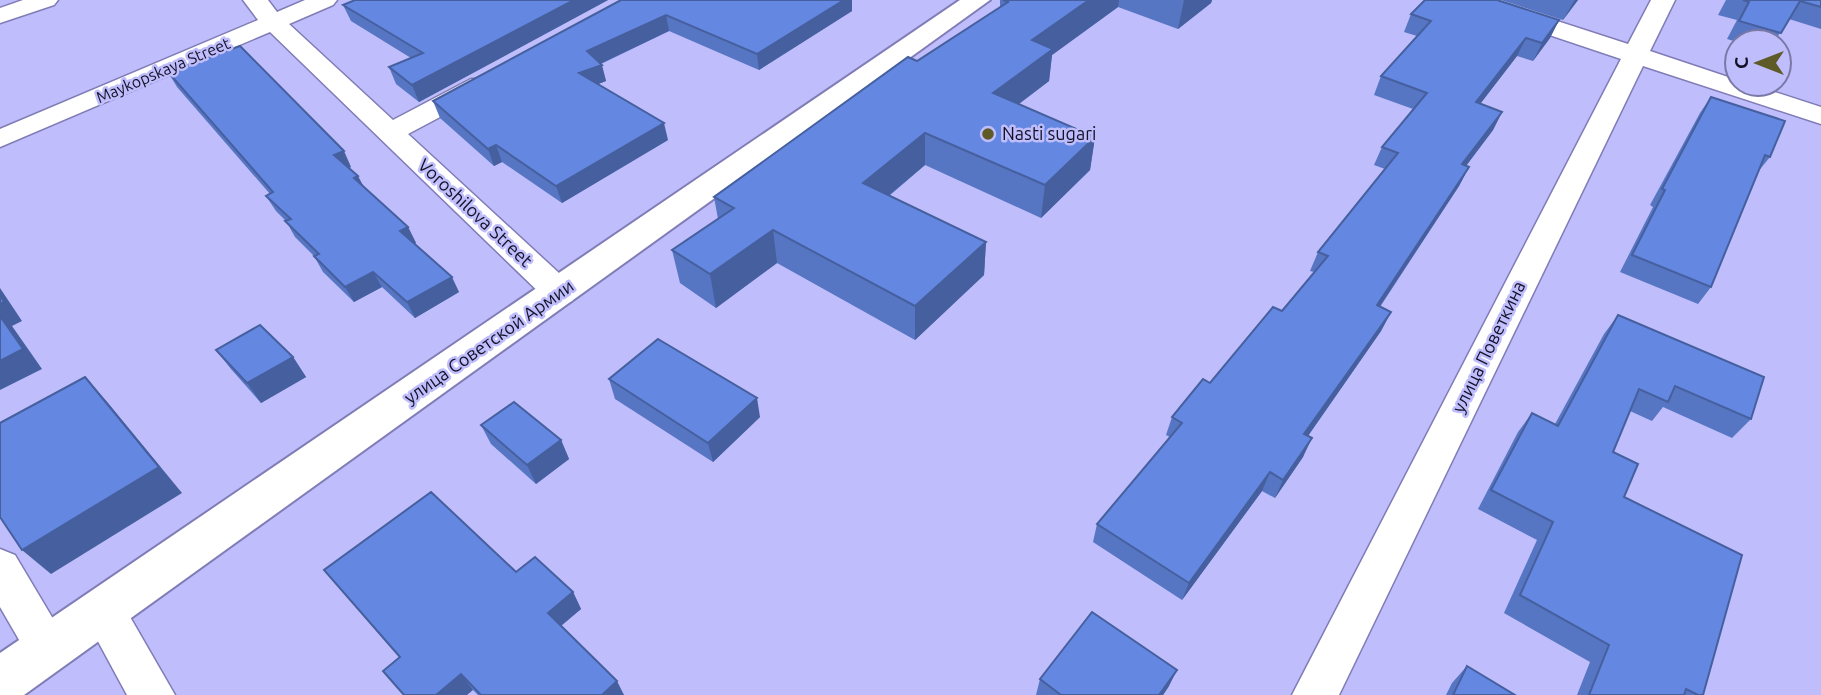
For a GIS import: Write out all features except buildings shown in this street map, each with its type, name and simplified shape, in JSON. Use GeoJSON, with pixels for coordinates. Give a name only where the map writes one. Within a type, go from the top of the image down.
{"type":"FeatureCollection","features":[{"type":"Feature","properties":{"kind":"main road","name":"улица Советской Армии"},"geometry":{"type":"LineString","coordinates":[[0,682],[976,0]]}},
{"type":"Feature","properties":{"kind":"street"},"geometry":{"type":"LineString","coordinates":[[0,16],[46,0]]}},
{"type":"Feature","properties":{"kind":"street","name":"Voroshilova Street"},"geometry":{"type":"LineString","coordinates":[[255,0],[273,22],[560,293]]}},
{"type":"Feature","properties":{"kind":"street","name":"Maykopskaya Street"},"geometry":{"type":"LineString","coordinates":[[0,139],[326,0]]}},
{"type":"Feature","properties":{"kind":"street"},"geometry":{"type":"LineString","coordinates":[[1468,0],[1821,116]]}},
{"type":"Feature","properties":{"kind":"street","name":"улица Поветкина"},"geometry":{"type":"LineString","coordinates":[[1315,695],[1663,0]]}},
{"type":"Feature","properties":{"kind":"street"},"geometry":{"type":"LineString","coordinates":[[390,132],[503,73]]}},
{"type":"Feature","properties":{"kind":"street"},"geometry":{"type":"LineString","coordinates":[[0,568],[49,649]]}},
{"type":"Feature","properties":{"kind":"street"},"geometry":{"type":"LineString","coordinates":[[103,610],[152,695]]}},
{"type":"Feature","properties":{"kind":"place","name":"Nasti sugari"},"geometry":{"type":"Point","coordinates":[988,134]}}]}
